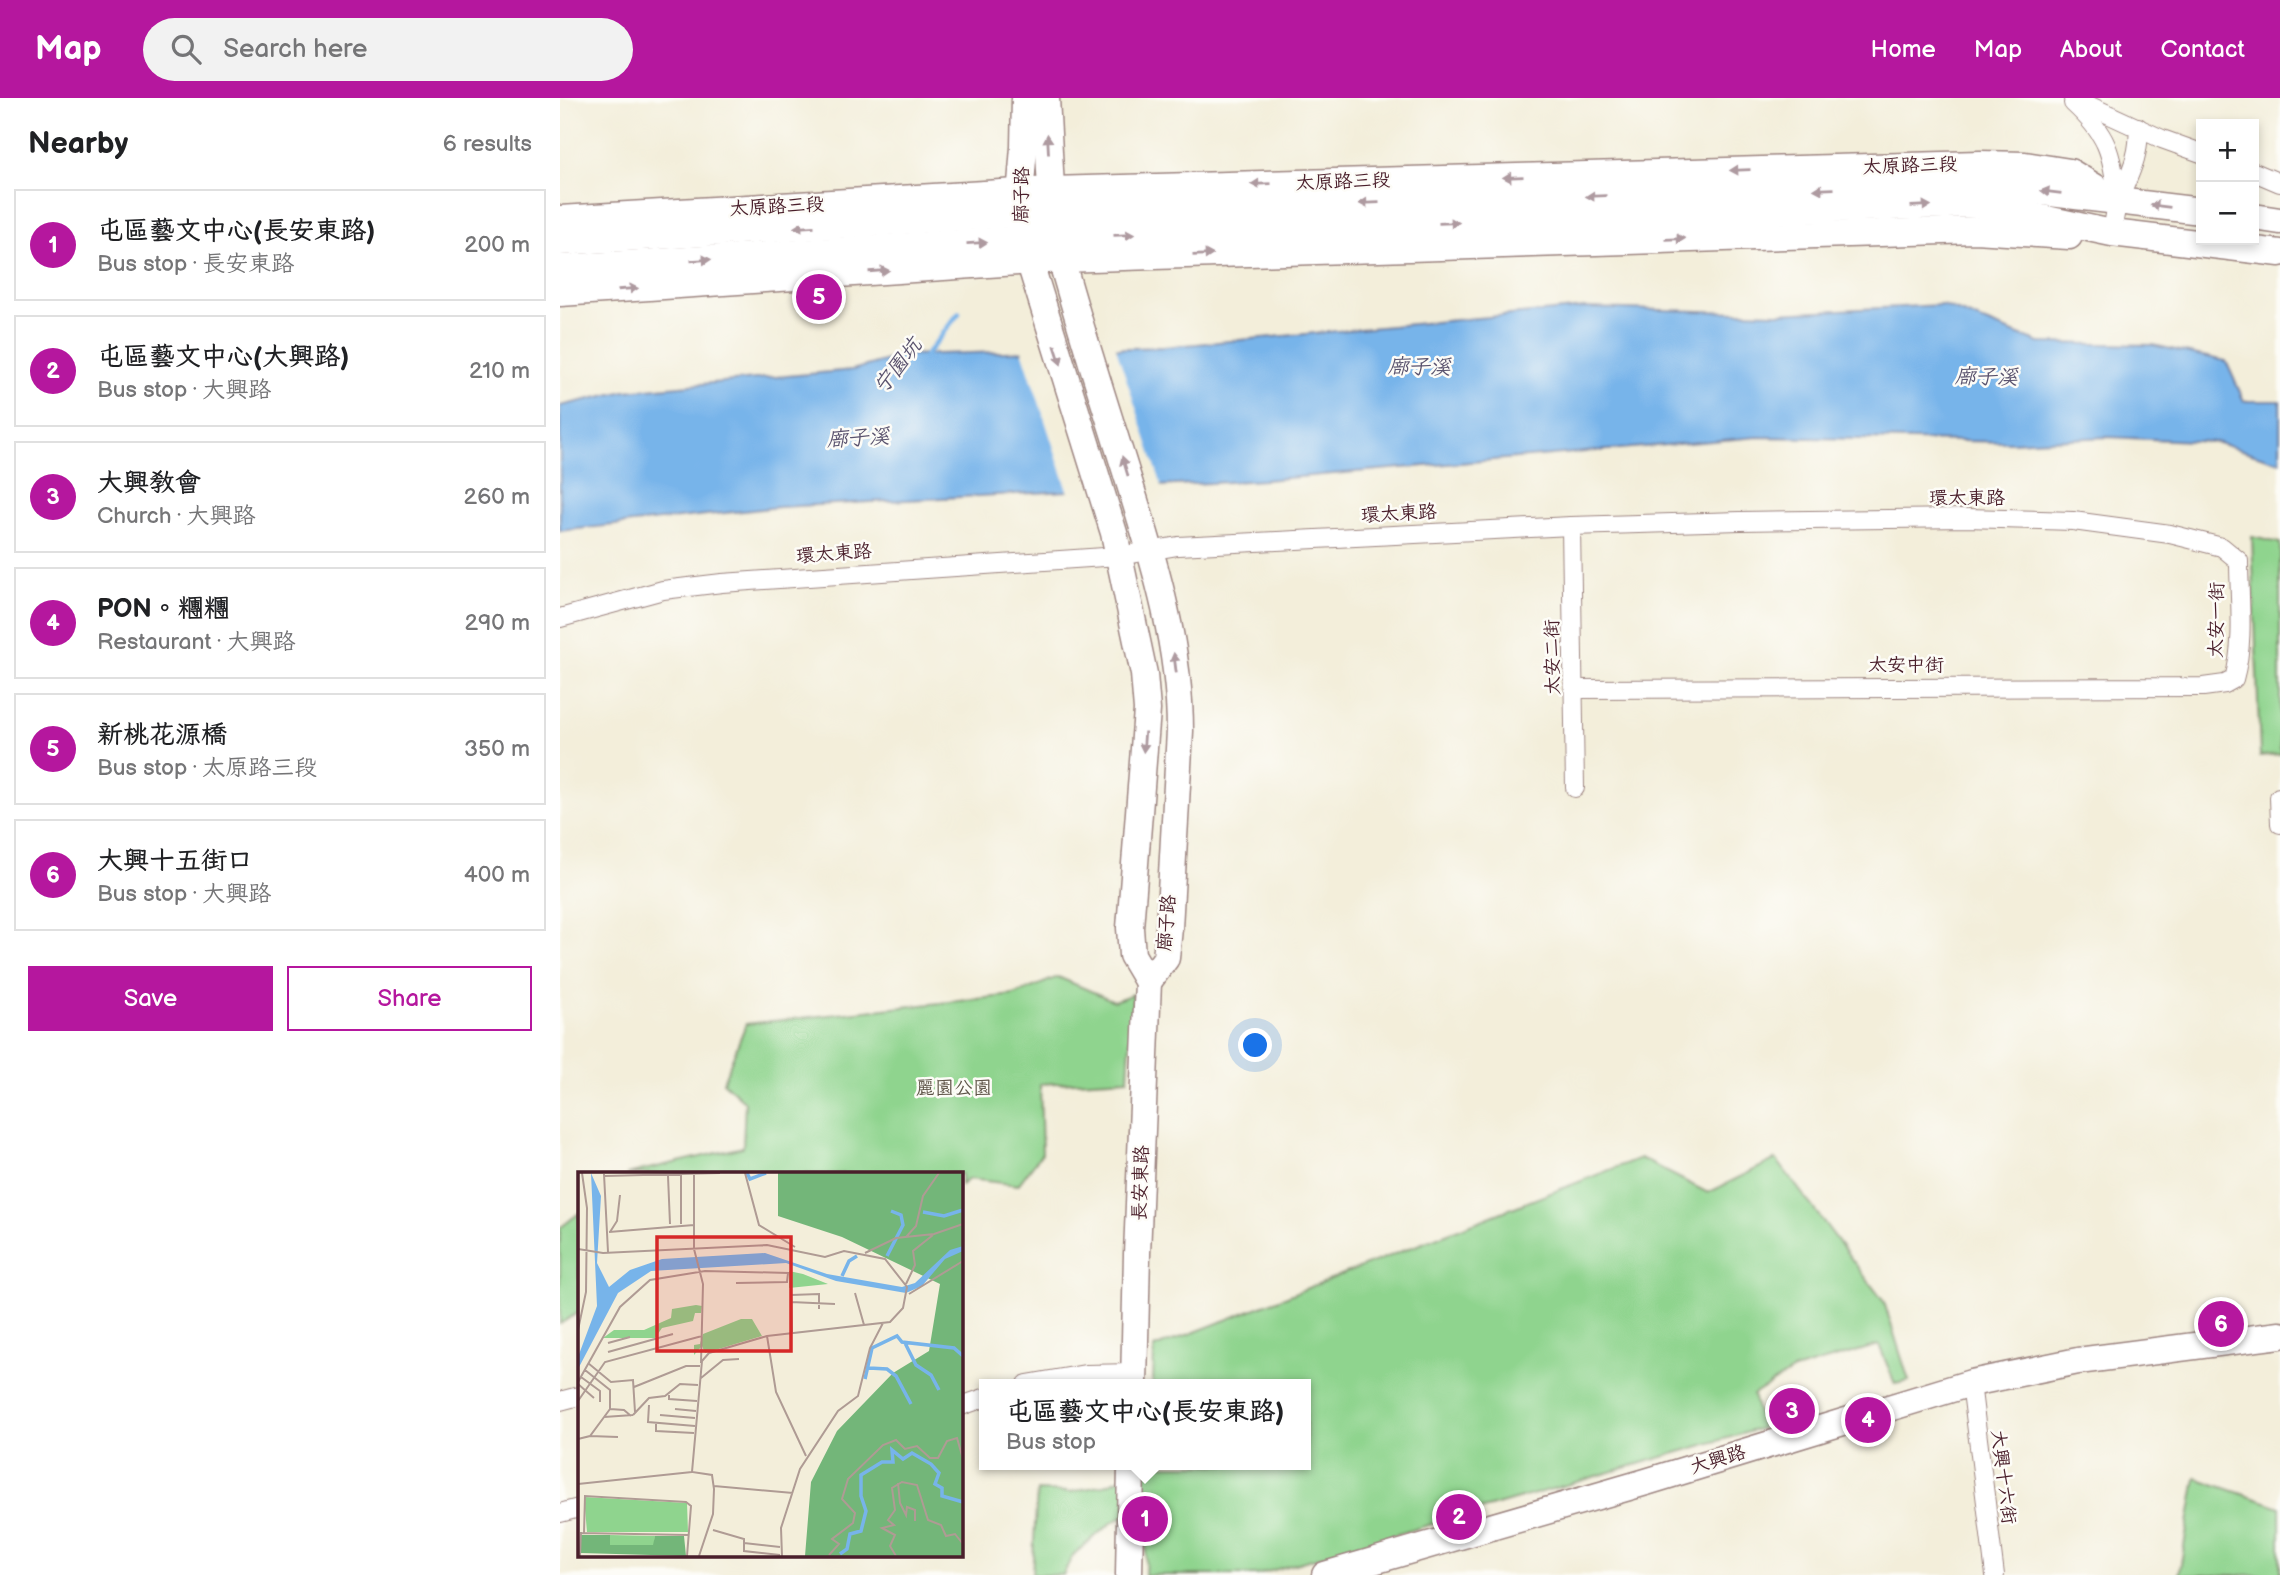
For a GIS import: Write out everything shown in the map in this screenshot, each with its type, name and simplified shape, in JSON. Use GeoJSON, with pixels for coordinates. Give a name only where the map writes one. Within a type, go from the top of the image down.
{"type":"FeatureCollection","features":[{"type":"Feature","properties":{"kind":"main road","name":"廍子路"},"geometry":{"type":"LineString","coordinates":[[1025,98],[1024,147],[1018,204],[1026,251],[1116,544],[1144,674],[1147,710],[1130,928],[1132,955],[1148,982],[1166,958],[1180,704],[1172,644],[1147,541],[1057,236],[1046,98]]}},
{"type":"Feature","properties":{"kind":"main road","name":"太原路三段"},"geometry":{"type":"LineString","coordinates":[[560,293],[1026,251],[1057,236],[1980,164],[2025,165],[2070,172],[2118,201],[2196,210]]}},
{"type":"Feature","properties":{"kind":"main road","name":"太原路三段"},"geometry":{"type":"LineString","coordinates":[[560,242],[1018,204]]}},
{"type":"Feature","properties":{"kind":"main road","name":"太原路三段"},"geometry":{"type":"LineString","coordinates":[[560,219],[1018,204],[1057,236],[1975,204],[2112,233],[2280,253]]}},
{"type":"Feature","properties":{"kind":"main road"},"geometry":{"type":"LineString","coordinates":[[2259,218],[2280,220]]}},
{"type":"Feature","properties":{"kind":"main road","name":"太原路三段"},"geometry":{"type":"LineString","coordinates":[[560,268],[1026,251]]}},
{"type":"Feature","properties":{"kind":"main road","name":"長安東路"},"geometry":{"type":"LineString","coordinates":[[1135,1379],[1148,982]]}},
{"type":"Feature","properties":{"kind":"main road","name":"大興路"},"geometry":{"type":"LineString","coordinates":[[1325,1575],[1646,1482],[1971,1383],[2078,1362],[2280,1335]]}},
{"type":"Feature","properties":{"kind":"main road"},"geometry":{"type":"LineString","coordinates":[[1129,1575],[1131,1470]]}},
{"type":"Feature","properties":{"kind":"street"},"geometry":{"type":"LineString","coordinates":[[2070,98],[2196,151]]}},
{"type":"Feature","properties":{"kind":"street"},"geometry":{"type":"LineString","coordinates":[[2070,98],[2087,116],[2112,154],[2118,201]]}},
{"type":"Feature","properties":{"kind":"street"},"geometry":{"type":"LineString","coordinates":[[2112,233],[2118,201],[2132,174],[2139,141],[2138,127]]}},
{"type":"Feature","properties":{"kind":"street"},"geometry":{"type":"LineString","coordinates":[[2259,174],[2280,183]]}},
{"type":"Feature","properties":{"kind":"street","name":"環太東路"},"geometry":{"type":"LineString","coordinates":[[560,618],[630,598],[692,586],[1147,541],[1178,546],[1571,526],[1740,521],[2073,521],[2193,539],[2222,547],[2239,561]]}},
{"type":"Feature","properties":{"kind":"street","name":"太安二街"},"geometry":{"type":"LineString","coordinates":[[1571,526],[1575,788]]}},
{"type":"Feature","properties":{"kind":"street","name":"太安一街"},"geometry":{"type":"LineString","coordinates":[[2234,678],[2238,668],[2242,620],[2239,561]]}},
{"type":"Feature","properties":{"kind":"street","name":"太安中街"},"geometry":{"type":"LineString","coordinates":[[1575,689],[2203,687],[2225,684],[2234,678]]}},
{"type":"Feature","properties":{"kind":"street"},"geometry":{"type":"LineString","coordinates":[[2279,797],[2280,824]]}},
{"type":"Feature","properties":{"kind":"street"},"geometry":{"type":"LineString","coordinates":[[1056,1379],[1085,1374],[1135,1379]]}},
{"type":"Feature","properties":{"kind":"street","name":"大興十六街"},"geometry":{"type":"LineString","coordinates":[[1971,1383],[1983,1494],[1996,1575]]}},
{"type":"Feature","properties":{"kind":"street"},"geometry":{"type":"LineString","coordinates":[[560,1401],[578,1396]]}},
{"type":"Feature","properties":{"kind":"street"},"geometry":{"type":"LineString","coordinates":[[962,1406],[979,1400]]}},
{"type":"Feature","properties":{"kind":"street"},"geometry":{"type":"LineString","coordinates":[[560,1513],[578,1508]]}},
{"type":"Feature","properties":{"kind":"green space"},"geometry":{"type":"Polygon","coordinates":[[[2252,537],[2280,543],[2280,754],[2260,756],[2252,537]]]}},
{"type":"Feature","properties":{"kind":"green space","name":"麗園公園"},"geometry":{"type":"Polygon","coordinates":[[[1058,977],[1114,1001],[1133,994],[1128,1079],[1040,1084],[1042,1153],[1018,1185],[969,1179],[962,1184],[962,1172],[636,1172],[743,1147],[745,1102],[723,1082],[746,1024],[1014,995],[1058,977]]]}},
{"type":"Feature","properties":{"kind":"green space"},"geometry":{"type":"Polygon","coordinates":[[[1640,1158],[1708,1193],[1776,1159],[1884,1302],[1909,1381],[1895,1384],[1879,1345],[1794,1370],[1753,1395],[1762,1428],[1257,1575],[1145,1575],[1148,1502],[1110,1524],[1073,1555],[1063,1575],[1032,1575],[1037,1491],[1071,1492],[1108,1484],[1139,1470],[1311,1470],[1311,1379],[1153,1379],[1154,1348],[1640,1158]]]}},
{"type":"Feature","properties":{"kind":"green space"},"geometry":{"type":"Polygon","coordinates":[[[578,1214],[578,1313],[560,1324],[560,1228],[578,1214]]]}},
{"type":"Feature","properties":{"kind":"green space"},"geometry":{"type":"Polygon","coordinates":[[[2196,1478],[2280,1507],[2280,1575],[2179,1575],[2196,1478]]]}},
{"type":"Feature","properties":{"kind":"water","name":"廍子溪"},"geometry":{"type":"Polygon","coordinates":[[[1942,305],[2039,343],[2153,345],[2226,361],[2244,401],[2280,401],[2280,462],[2215,442],[2107,437],[2012,442],[1758,437],[1264,480],[780,507],[560,531],[560,406],[625,391],[852,370],[905,355],[1164,347],[1585,308],[1777,313],[1942,305]]]}},
{"type":"Feature","properties":{"kind":"pier"},"geometry":{"type":"Polygon","coordinates":[[[1115,345],[1163,489],[1069,494],[1021,347],[1115,345]]]}},
{"type":"Feature","properties":{"kind":"waterway","name":"宁園坑"},"geometry":{"type":"LineString","coordinates":[[922,360],[959,313]]}},
{"type":"Feature","properties":{"kind":"place","name":"新桃花源橋"},"geometry":{"type":"Point","coordinates":[819,297]}},
{"type":"Feature","properties":{"kind":"place","name":"大興十五街口"},"geometry":{"type":"Point","coordinates":[2221,1324]}},
{"type":"Feature","properties":{"kind":"place","name":"大興教會"},"geometry":{"type":"Point","coordinates":[1792,1411]}},
{"type":"Feature","properties":{"kind":"place","name":"PON。糰糰"},"geometry":{"type":"Point","coordinates":[1868,1420]}},
{"type":"Feature","properties":{"kind":"place","name":"屯區藝文中心(大興路)"},"geometry":{"type":"Point","coordinates":[1459,1517]}},
{"type":"Feature","properties":{"kind":"place","name":"屯區藝文中心(長安東路)"},"geometry":{"type":"Point","coordinates":[1145,1519]}}]}
